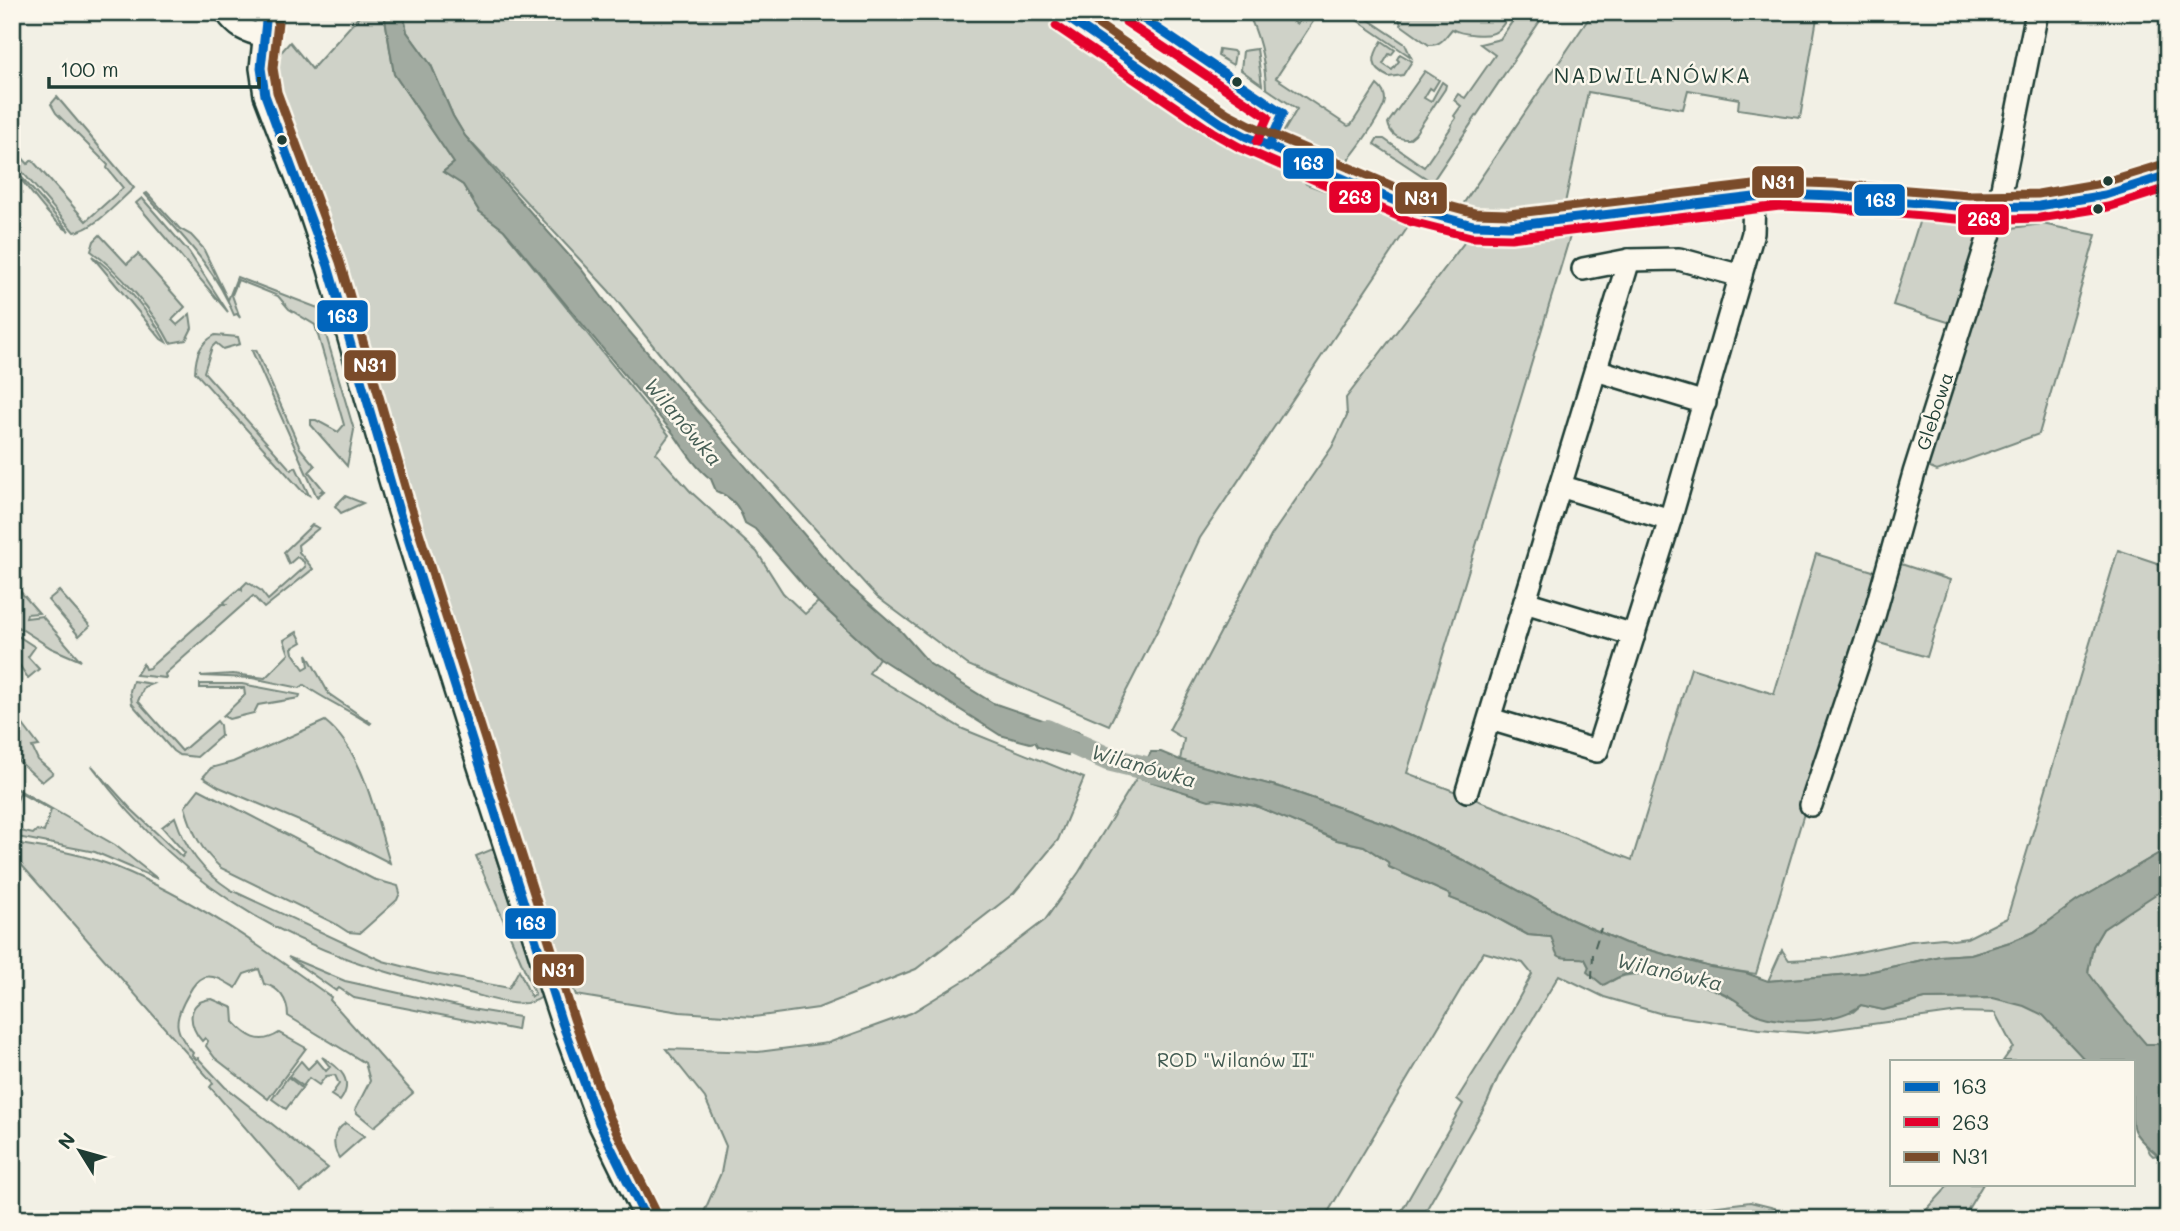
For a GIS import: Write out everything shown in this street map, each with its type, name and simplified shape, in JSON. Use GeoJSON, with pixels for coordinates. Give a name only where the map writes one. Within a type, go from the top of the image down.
{"type":"FeatureCollection","features":[{"type":"Feature","properties":{"kind":"street"},"geometry":{"type":"LineString","coordinates":[[226,12],[236,26],[265,36]]}},
{"type":"Feature","properties":{"kind":"street"},"geometry":{"type":"LineString","coordinates":[[267,12],[261,68],[265,95],[328,266],[389,479],[562,1023],[614,1157],[646,1219]]}},
{"type":"Feature","properties":{"kind":"street"},"geometry":{"type":"LineString","coordinates":[[1059,12],[1221,123],[1245,136],[1342,180],[1436,217],[1473,225],[1510,226],[1754,196],[1813,194],[1998,208],[2063,202],[2134,187],[2168,174]]}},
{"type":"Feature","properties":{"kind":"street","name":"Glebowa"},"geometry":{"type":"LineString","coordinates":[[1811,805],[1874,616],[1914,472],[1998,208],[2037,12]]}},
{"type":"Feature","properties":{"kind":"street"},"geometry":{"type":"LineString","coordinates":[[1490,719],[1597,751],[1670,520],[1754,233],[1754,196]]}},
{"type":"Feature","properties":{"kind":"street"},"geometry":{"type":"LineString","coordinates":[[1583,269],[1629,260],[1678,259],[1741,276]]}},
{"type":"Feature","properties":{"kind":"street"},"geometry":{"type":"LineString","coordinates":[[1467,791],[1629,260]]}},
{"type":"Feature","properties":{"kind":"street"},"geometry":{"type":"LineString","coordinates":[[1596,370],[1704,403]]}},
{"type":"Feature","properties":{"kind":"street"},"geometry":{"type":"LineString","coordinates":[[1560,486],[1670,520]]}},
{"type":"Feature","properties":{"kind":"street"},"geometry":{"type":"LineString","coordinates":[[1525,602],[1634,635]]}},
{"type":"Feature","properties":{"kind":"green space"},"geometry":{"type":"Polygon","coordinates":[[[363,12],[384,12],[394,74],[454,163],[443,172],[463,185],[479,211],[504,230],[669,435],[656,453],[691,492],[757,552],[783,593],[805,614],[818,602],[879,658],[869,673],[963,729],[1084,778],[1058,840],[1014,893],[916,969],[818,1008],[754,1017],[680,1012],[576,995],[557,949],[551,954],[327,225],[319,188],[272,84],[276,58],[290,42],[312,69],[363,12]]]}},
{"type":"Feature","properties":{"kind":"green space"},"geometry":{"type":"Polygon","coordinates":[[[403,12],[1043,12],[1079,42],[1223,132],[1241,149],[1296,171],[1306,184],[1368,207],[1408,227],[1200,538],[1109,725],[968,665],[877,597],[689,390],[609,291],[465,136],[453,116],[431,65],[407,32],[403,12]]]}},
{"type":"Feature","properties":{"kind":"green space"},"geometry":{"type":"Polygon","coordinates":[[[1247,12],[1279,12],[1297,24],[1305,14],[1314,20],[1276,78],[1348,126],[1377,85],[1383,91],[1385,100],[1380,114],[1343,165],[1338,166],[1288,147],[1283,133],[1297,109],[1266,88],[1261,49],[1247,12]]]}},
{"type":"Feature","properties":{"kind":"green space"},"geometry":{"type":"Polygon","coordinates":[[[1345,12],[1357,12],[1405,44],[1411,57],[1345,12]]]}},
{"type":"Feature","properties":{"kind":"green space"},"geometry":{"type":"Polygon","coordinates":[[[1397,12],[1511,12],[1501,27],[1493,33],[1474,34],[1452,29],[1440,42],[1429,45],[1401,25],[1397,12]]]}},
{"type":"Feature","properties":{"kind":"green space"},"geometry":{"type":"Polygon","coordinates":[[[1519,12],[1546,12],[1432,182],[1374,144],[1377,139],[1384,139],[1424,167],[1456,118],[1454,116],[1461,106],[1454,100],[1458,94],[1465,98],[1495,55],[1480,44],[1500,39],[1519,12]]]}},
{"type":"Feature","properties":{"kind":"green space"},"geometry":{"type":"Polygon","coordinates":[[[1593,12],[1818,12],[1800,118],[1738,109],[1739,99],[1688,90],[1683,109],[1588,92],[1563,213],[1488,217],[1457,213],[1593,12]]]}},
{"type":"Feature","properties":{"kind":"green space"},"geometry":{"type":"Polygon","coordinates":[[[1382,41],[1395,50],[1383,64],[1392,70],[1399,61],[1397,59],[1400,54],[1412,61],[1403,75],[1389,77],[1378,70],[1374,57],[1382,41]]]}},
{"type":"Feature","properties":{"kind":"green space"},"geometry":{"type":"Polygon","coordinates":[[[1219,49],[1235,53],[1233,65],[1218,56],[1219,49]]]}},
{"type":"Feature","properties":{"kind":"green space"},"geometry":{"type":"Polygon","coordinates":[[[1257,49],[1262,85],[1241,70],[1243,51],[1257,49]]]}},
{"type":"Feature","properties":{"kind":"green space"},"geometry":{"type":"Polygon","coordinates":[[[1425,71],[1439,80],[1424,98],[1431,102],[1442,82],[1446,85],[1445,89],[1415,134],[1409,139],[1398,137],[1388,123],[1425,71]]]}},
{"type":"Feature","properties":{"kind":"green space"},"geometry":{"type":"Polygon","coordinates":[[[57,97],[134,188],[98,221],[74,232],[12,160],[12,152],[17,157],[20,155],[28,164],[32,160],[86,221],[123,188],[107,168],[108,165],[56,113],[51,104],[57,97]]]}},
{"type":"Feature","properties":{"kind":"green space"},"geometry":{"type":"Polygon","coordinates":[[[17,172],[69,231],[48,213],[17,172]]]}},
{"type":"Feature","properties":{"kind":"green space"},"geometry":{"type":"Polygon","coordinates":[[[147,193],[180,229],[191,235],[203,248],[228,300],[237,277],[318,308],[354,430],[347,466],[311,425],[311,420],[316,420],[338,432],[344,425],[315,325],[289,309],[278,296],[238,280],[232,295],[240,318],[237,314],[234,315],[217,281],[183,236],[145,194],[147,193]]]}},
{"type":"Feature","properties":{"kind":"green space"},"geometry":{"type":"Polygon","coordinates":[[[142,198],[189,252],[228,312],[136,203],[142,198]]]}},
{"type":"Feature","properties":{"kind":"green space"},"geometry":{"type":"Polygon","coordinates":[[[1921,216],[1927,219],[1977,223],[1976,242],[1951,323],[1893,305],[1921,216]]]}},
{"type":"Feature","properties":{"kind":"green space"},"geometry":{"type":"Polygon","coordinates":[[[2042,224],[2096,235],[2039,434],[1937,471],[1925,466],[1997,230],[2042,224]]]}},
{"type":"Feature","properties":{"kind":"green space"},"geometry":{"type":"Polygon","coordinates":[[[1571,233],[1407,773],[1632,860],[1691,668],[1774,694],[1816,554],[1876,572],[1756,974],[1710,967],[1625,943],[1572,920],[1463,860],[1392,826],[1283,788],[1180,760],[1184,739],[1169,730],[1271,536],[1332,447],[1347,416],[1346,398],[1467,239],[1571,233]]]}},
{"type":"Feature","properties":{"kind":"green space"},"geometry":{"type":"Polygon","coordinates":[[[100,235],[127,264],[138,254],[185,307],[172,320],[177,325],[190,314],[192,328],[186,340],[170,343],[135,293],[91,251],[94,241],[100,235]]]}},
{"type":"Feature","properties":{"kind":"green space"},"geometry":{"type":"Polygon","coordinates":[[[92,256],[133,296],[166,342],[161,339],[92,256]]]}},
{"type":"Feature","properties":{"kind":"green space"},"geometry":{"type":"Polygon","coordinates":[[[215,335],[238,337],[240,344],[223,349],[216,343],[212,347],[204,372],[291,470],[296,467],[309,495],[302,491],[195,372],[199,350],[215,335]]]}},
{"type":"Feature","properties":{"kind":"green space"},"geometry":{"type":"Polygon","coordinates":[[[256,350],[300,448],[315,466],[309,472],[323,489],[321,491],[324,491],[317,497],[252,351],[256,350]]]}},
{"type":"Feature","properties":{"kind":"green space"},"geometry":{"type":"Polygon","coordinates":[[[345,496],[363,503],[341,513],[335,506],[345,496]]]}},
{"type":"Feature","properties":{"kind":"green space"},"geometry":{"type":"Polygon","coordinates":[[[312,525],[319,528],[298,545],[299,552],[313,569],[264,608],[253,596],[165,674],[166,678],[136,675],[143,664],[145,669],[149,668],[222,604],[226,604],[224,602],[240,588],[242,590],[247,582],[260,590],[268,600],[305,567],[304,562],[297,557],[289,564],[284,552],[312,525]]]}},
{"type":"Feature","properties":{"kind":"green space"},"geometry":{"type":"Polygon","coordinates":[[[2118,550],[2163,565],[2168,554],[2168,848],[2077,901],[2034,932],[2010,942],[1971,954],[1940,956],[1864,973],[1768,981],[1782,950],[1789,960],[1831,958],[1911,941],[1967,938],[2007,918],[2118,550]]]}},
{"type":"Feature","properties":{"kind":"green space"},"geometry":{"type":"Polygon","coordinates":[[[1901,564],[1950,580],[1927,657],[1876,642],[1901,564]]]}},
{"type":"Feature","properties":{"kind":"green space"},"geometry":{"type":"Polygon","coordinates":[[[12,582],[39,613],[27,614],[26,618],[42,616],[81,661],[51,648],[12,623],[12,582]]]}},
{"type":"Feature","properties":{"kind":"green space"},"geometry":{"type":"Polygon","coordinates":[[[59,591],[90,626],[79,636],[48,600],[59,591]]]}},
{"type":"Feature","properties":{"kind":"green space"},"geometry":{"type":"Polygon","coordinates":[[[12,632],[35,647],[28,657],[39,669],[28,678],[12,654],[12,632]]]}},
{"type":"Feature","properties":{"kind":"green space"},"geometry":{"type":"Polygon","coordinates":[[[297,632],[302,642],[292,648],[304,669],[309,666],[307,654],[329,694],[370,724],[304,685],[300,688],[252,678],[200,676],[233,674],[265,678],[289,654],[284,640],[297,632]]]}},
{"type":"Feature","properties":{"kind":"green space"},"geometry":{"type":"Polygon","coordinates":[[[133,681],[152,684],[144,687],[138,701],[182,751],[217,721],[221,736],[197,757],[179,755],[132,704],[130,691],[133,681]]]}},
{"type":"Feature","properties":{"kind":"green space"},"geometry":{"type":"Polygon","coordinates":[[[200,684],[242,684],[300,695],[299,698],[258,705],[254,713],[229,719],[223,716],[245,695],[244,688],[200,688],[200,684]]]}},
{"type":"Feature","properties":{"kind":"green space"},"geometry":{"type":"Polygon","coordinates":[[[12,710],[39,746],[32,747],[38,760],[53,773],[42,782],[12,755],[12,710]]]}},
{"type":"Feature","properties":{"kind":"green space"},"geometry":{"type":"Polygon","coordinates":[[[325,721],[339,734],[359,768],[390,863],[351,843],[219,787],[203,777],[211,768],[233,762],[325,721]]]}},
{"type":"Feature","properties":{"kind":"green space"},"geometry":{"type":"Polygon","coordinates":[[[92,766],[130,808],[182,857],[185,853],[162,827],[175,817],[184,840],[196,859],[231,890],[383,961],[509,988],[519,970],[531,997],[535,994],[476,856],[493,849],[542,997],[524,1003],[494,1000],[407,978],[303,941],[255,916],[211,887],[169,853],[130,813],[92,766]]]}},
{"type":"Feature","properties":{"kind":"green space","name":"ROD \"Wilanów II\""},"geometry":{"type":"Polygon","coordinates":[[[1137,777],[1208,799],[1256,806],[1337,840],[1364,846],[1388,862],[1389,867],[1451,895],[1451,898],[1486,912],[1528,935],[1551,937],[1567,958],[1577,955],[1585,959],[1589,967],[1612,981],[1623,976],[1655,975],[1691,982],[1733,999],[1853,1012],[1861,1005],[1884,1010],[1925,999],[1993,998],[2088,972],[2093,946],[2103,929],[2149,896],[2168,886],[2168,1173],[2157,1155],[2150,1153],[2134,1120],[2134,1060],[2004,1060],[2013,1047],[1995,1013],[1959,1012],[1807,1033],[1759,1029],[1659,1013],[1604,997],[1559,975],[1498,1077],[1487,1103],[1421,1219],[1397,1219],[1463,1104],[1457,1099],[1532,974],[1523,963],[1483,952],[1324,1219],[701,1219],[721,1173],[726,1146],[705,1098],[666,1049],[758,1052],[828,1043],[911,1013],[973,975],[1045,920],[1079,872],[1137,777]]]}},
{"type":"Feature","properties":{"kind":"green space"},"geometry":{"type":"Polygon","coordinates":[[[12,786],[115,845],[158,879],[95,852],[12,836],[12,829],[33,834],[37,830],[44,832],[51,810],[20,793],[15,805],[12,804],[12,786]]]}},
{"type":"Feature","properties":{"kind":"green space"},"geometry":{"type":"Polygon","coordinates":[[[199,789],[373,879],[398,886],[400,893],[397,900],[360,933],[348,932],[221,868],[198,840],[185,807],[199,789]]]}},
{"type":"Feature","properties":{"kind":"green space"},"geometry":{"type":"Polygon","coordinates":[[[12,843],[52,849],[103,862],[201,909],[331,997],[330,1000],[413,1093],[374,1127],[355,1110],[370,1081],[365,1063],[288,1016],[282,995],[264,984],[259,969],[244,974],[236,988],[212,977],[204,977],[197,982],[184,1002],[178,1018],[182,1038],[192,1055],[225,1087],[328,1168],[301,1192],[210,1087],[213,1083],[19,862],[12,861],[12,843]]]}},
{"type":"Feature","properties":{"kind":"green space"},"geometry":{"type":"Polygon","coordinates":[[[288,957],[345,981],[519,1017],[517,1030],[354,998],[339,988],[336,991],[288,957]]]}},
{"type":"Feature","properties":{"kind":"green space"},"geometry":{"type":"Polygon","coordinates":[[[212,999],[233,1008],[234,1022],[254,1038],[265,1039],[279,1033],[306,1048],[268,1099],[215,1058],[206,1046],[208,1041],[205,1038],[202,1041],[194,1029],[193,1009],[197,1004],[212,999]]]}},
{"type":"Feature","properties":{"kind":"green space"},"geometry":{"type":"Polygon","coordinates":[[[322,1057],[340,1070],[346,1081],[340,1101],[331,1095],[339,1084],[335,1075],[326,1076],[319,1085],[309,1078],[303,1086],[289,1076],[301,1061],[308,1069],[317,1060],[326,1071],[330,1067],[322,1057]]]}},
{"type":"Feature","properties":{"kind":"green space"},"geometry":{"type":"Polygon","coordinates":[[[288,1077],[302,1088],[286,1109],[272,1099],[288,1077]]]}},
{"type":"Feature","properties":{"kind":"green space"},"geometry":{"type":"Polygon","coordinates":[[[346,1123],[364,1136],[339,1158],[335,1139],[338,1130],[346,1123]]]}},
{"type":"Feature","properties":{"kind":"green space"},"geometry":{"type":"Polygon","coordinates":[[[1947,1186],[1982,1186],[1962,1219],[1918,1219],[1947,1186]]]}},
{"type":"Feature","properties":{"kind":"green space"},"geometry":{"type":"Polygon","coordinates":[[[1750,1202],[1775,1208],[1777,1219],[1610,1219],[1625,1216],[1654,1217],[1750,1202]]]}},
{"type":"Feature","properties":{"kind":"water"},"geometry":{"type":"Polygon","coordinates":[[[384,12],[403,12],[407,32],[431,65],[453,116],[465,136],[582,270],[616,316],[844,581],[901,631],[930,664],[993,703],[1081,733],[1068,755],[1038,747],[1035,742],[1000,735],[879,658],[818,602],[755,529],[745,523],[735,503],[716,491],[711,479],[695,464],[673,433],[504,230],[479,211],[463,185],[443,172],[454,163],[394,74],[384,12]]]}},
{"type":"Feature","properties":{"kind":"water"},"geometry":{"type":"Polygon","coordinates":[[[1151,752],[1161,752],[1180,760],[1283,788],[1392,826],[1463,860],[1572,920],[1625,943],[1768,981],[1864,973],[1940,956],[1971,954],[2010,942],[2034,932],[2077,901],[2168,848],[2168,886],[2103,929],[2093,946],[2088,972],[2146,1044],[2158,1044],[2165,1053],[2168,1063],[2168,1146],[2163,1150],[2168,1160],[2168,1173],[2163,1161],[2134,1130],[2134,1060],[2085,1060],[2043,1015],[2024,1006],[1993,998],[1925,999],[1883,1010],[1861,1005],[1839,1015],[1798,1021],[1761,1016],[1723,993],[1677,978],[1628,974],[1603,985],[1587,972],[1589,967],[1585,959],[1559,956],[1551,937],[1528,935],[1486,912],[1450,898],[1451,895],[1389,867],[1388,862],[1364,846],[1337,840],[1256,806],[1209,800],[1137,777],[1151,752]]]}},
{"type":"Feature","properties":{"kind":"waterway","name":"Wilanówka"},"geometry":{"type":"LineString","coordinates":[[1046,731],[1108,759],[1174,775]]}},
{"type":"Feature","properties":{"kind":"ferry route"},"geometry":{"type":"LineString","coordinates":[[1592,979],[1593,953],[1601,928]]}},
{"type":"Feature","properties":{"kind":"transit line","name":"163"},"geometry":{"type":"LineString","coordinates":[[267,12],[261,68],[265,95],[328,266],[399,511],[562,1023],[599,1123],[646,1219]]}},
{"type":"Feature","properties":{"kind":"transit line","name":"163"},"geometry":{"type":"LineString","coordinates":[[1059,12],[1221,123],[1245,136],[1416,210],[1473,225],[1510,226],[1779,194],[1969,207],[2039,206],[2105,195],[2168,175]]}},
{"type":"Feature","properties":{"kind":"transit line","name":"N31"},"geometry":{"type":"LineString","coordinates":[[1080,12],[1227,113],[1250,125],[1420,198],[1475,213],[1509,214],[1779,182],[1969,195],[2038,194],[2102,183],[2164,164]]}},
{"type":"Feature","properties":{"kind":"transit line","name":"163"},"geometry":{"type":"LineString","coordinates":[[1133,12],[1283,113],[1268,147]]}},
{"type":"Feature","properties":{"kind":"transit line","name":"N31"},"geometry":{"type":"LineString","coordinates":[[279,13],[273,68],[277,92],[340,262],[411,507],[574,1019],[610,1118],[657,1214]]}},
{"type":"Feature","properties":{"kind":"transit line","name":"263"},"geometry":{"type":"LineString","coordinates":[[1126,22],[1268,117],[1257,142]]}},
{"type":"Feature","properties":{"kind":"transit line","name":"263"},"geometry":{"type":"LineString","coordinates":[[1056,26],[1214,133],[1239,147],[1412,222],[1471,237],[1511,238],[1780,206],[1968,220],[2040,218],[2108,207],[2168,188]]}},
{"type":"Feature","properties":{"kind":"district","name":"NADWILANÓWKA"},"geometry":{"type":"Point","coordinates":[1653,74]}}]}
